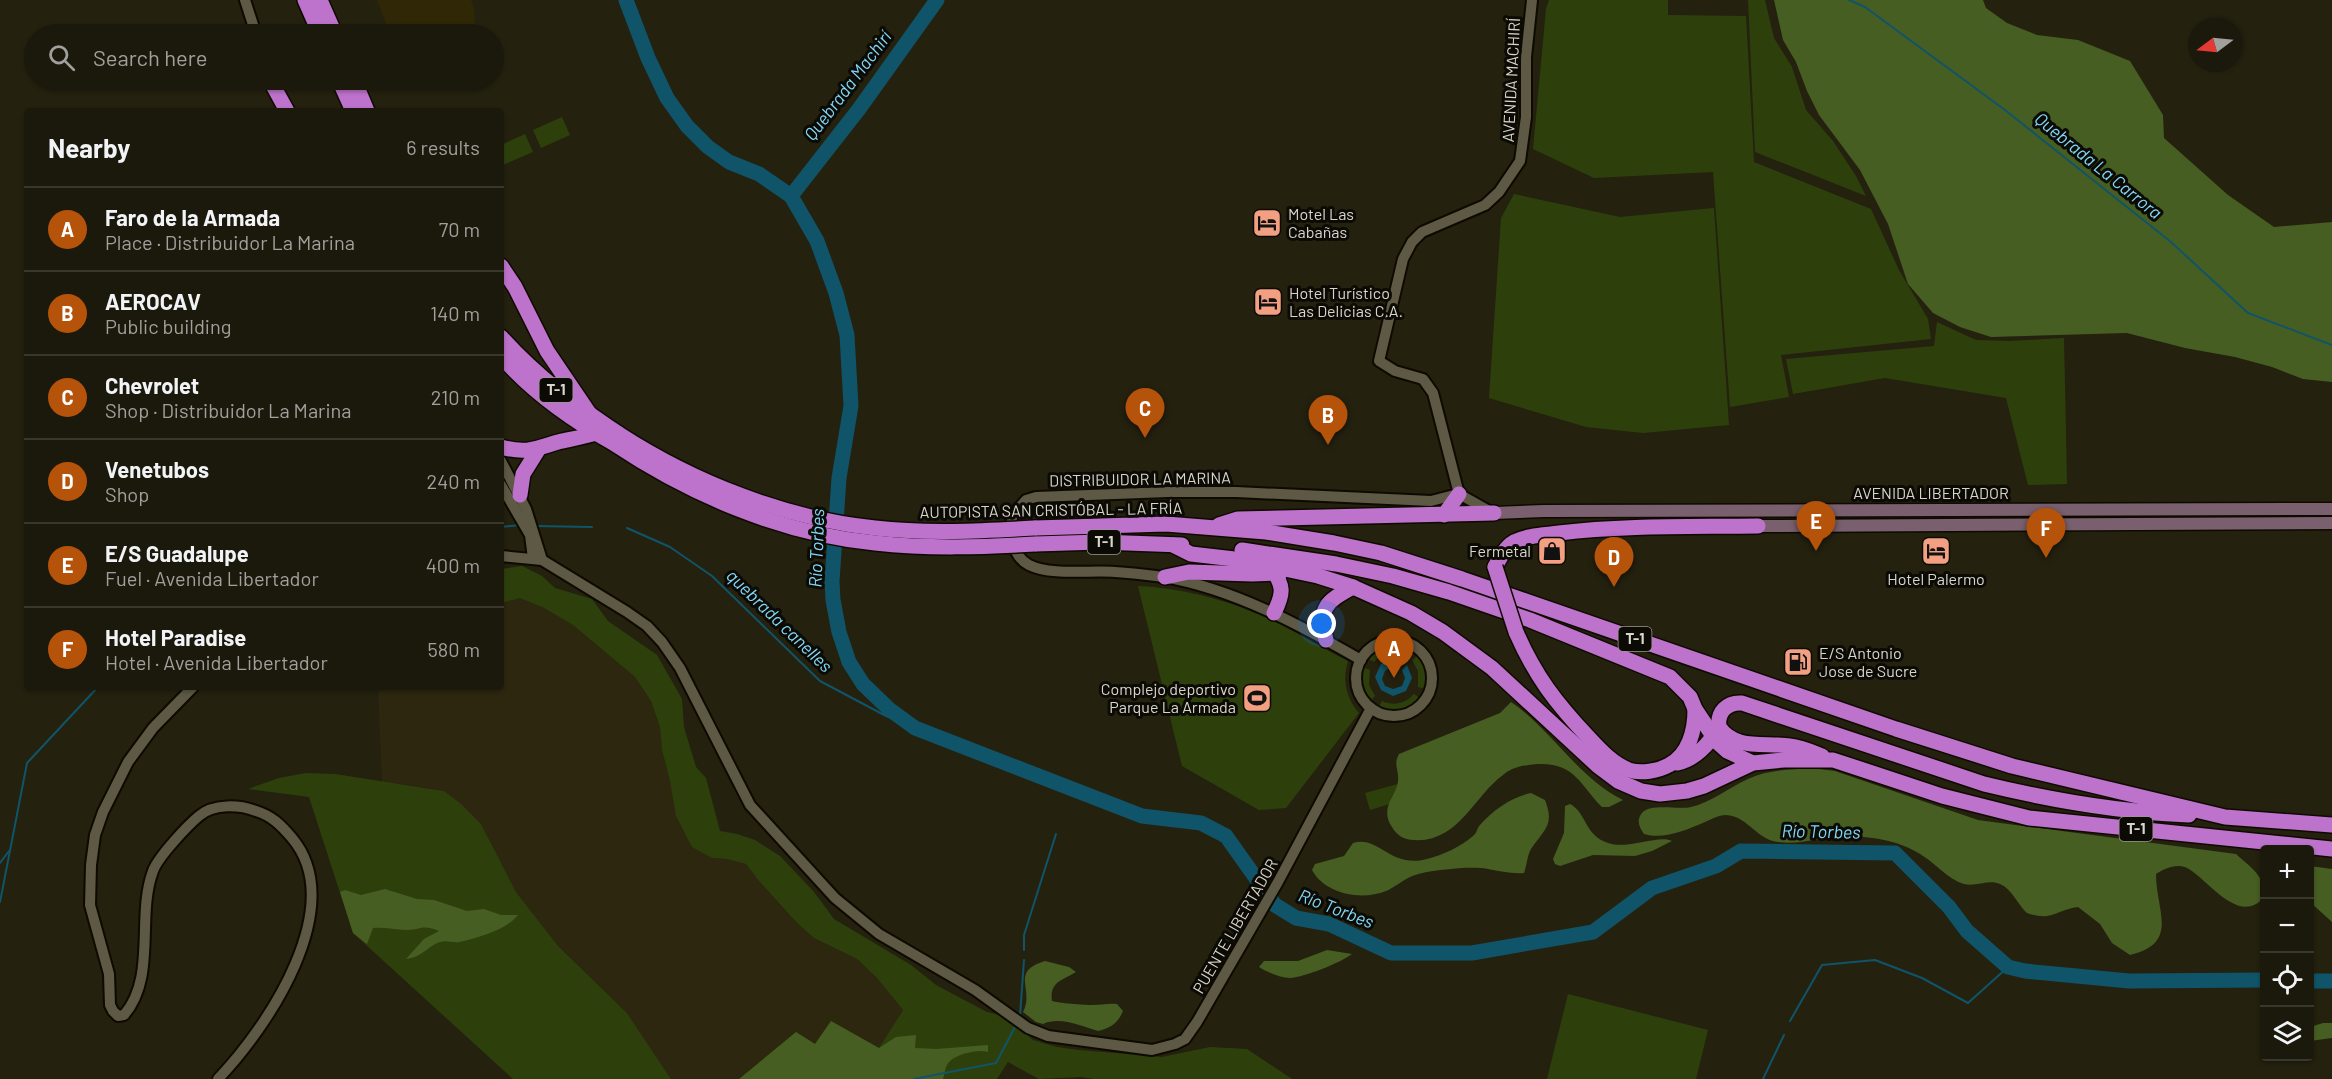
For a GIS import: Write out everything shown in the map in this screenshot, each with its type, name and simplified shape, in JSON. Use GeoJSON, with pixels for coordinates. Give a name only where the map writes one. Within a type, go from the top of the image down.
{"type":"FeatureCollection","features":[{"type":"Feature","properties":{"kind":"highway"},"geometry":{"type":"LineString","coordinates":[[305,0],[316,24]]}},
{"type":"Feature","properties":{"kind":"highway"},"geometry":{"type":"LineString","coordinates":[[320,0],[331,24]]}},
{"type":"Feature","properties":{"kind":"highway"},"geometry":{"type":"LineString","coordinates":[[275,90],[285,108]]}},
{"type":"Feature","properties":{"kind":"highway"},"geometry":{"type":"LineString","coordinates":[[344,90],[352,108]]}},
{"type":"Feature","properties":{"kind":"highway"},"geometry":{"type":"LineString","coordinates":[[358,90],[366,108]]}},
{"type":"Feature","properties":{"kind":"highway"},"geometry":{"type":"LineString","coordinates":[[504,270],[515,287],[547,351],[591,416]]}},
{"type":"Feature","properties":{"kind":"highway","name":"AUTOPISTA SAN CRISTÓBAL - LA FRÍA"},"geometry":{"type":"LineString","coordinates":[[504,340],[523,362],[553,388],[591,416],[655,470],[692,489],[809,532],[876,544],[922,546],[1100,542],[1173,545],[1191,554],[1272,569],[1292,570],[1353,587],[1411,613],[1443,632],[1492,668],[1580,750],[1618,781],[1641,791],[1675,794],[1704,786],[1753,763],[1784,760],[1833,760],[1942,796],[2029,818],[2332,849]]}},
{"type":"Feature","properties":{"kind":"highway","name":"AUTOPISTA SAN CRISTÓBAL - LA FRÍA"},"geometry":{"type":"LineString","coordinates":[[504,359],[553,404],[596,434],[616,439],[717,486],[778,508],[873,528],[923,532],[1166,524],[1210,527],[1306,538],[1381,553],[1473,582],[1886,726],[2012,766],[2225,817],[2332,825]]}},
{"type":"Feature","properties":{"kind":"highway"},"geometry":{"type":"LineString","coordinates":[[504,448],[538,450],[558,442],[596,434]]}},
{"type":"Feature","properties":{"kind":"highway"},"geometry":{"type":"LineString","coordinates":[[520,495],[523,474],[538,450]]}},
{"type":"Feature","properties":{"kind":"highway"},"geometry":{"type":"LineString","coordinates":[[1444,515],[1459,494]]}},
{"type":"Feature","properties":{"kind":"highway"},"geometry":{"type":"LineString","coordinates":[[1210,527],[1238,519],[1494,513]]}},
{"type":"Feature","properties":{"kind":"highway"},"geometry":{"type":"LineString","coordinates":[[1758,526],[1575,531],[1525,537],[1512,543],[1501,555],[1496,567],[1516,632],[1527,659],[1549,693],[1600,750],[1629,770],[1644,772],[1686,761],[1716,732],[1724,708],[1735,702],[1994,786],[2023,793],[2163,814],[2225,817]]}},
{"type":"Feature","properties":{"kind":"highway"},"geometry":{"type":"LineString","coordinates":[[1173,545],[1219,547],[1336,564],[1393,576],[1449,592],[1530,620],[1671,678],[1690,697],[1695,709],[1716,732],[1727,751],[1753,763]]}},
{"type":"Feature","properties":{"kind":"highway"},"geometry":{"type":"LineString","coordinates":[[1165,577],[1189,572],[1272,569],[1280,584],[1281,598],[1274,613]]}},
{"type":"Feature","properties":{"kind":"highway"},"geometry":{"type":"LineString","coordinates":[[1326,640],[1321,622],[1323,609],[1331,600],[1353,587]]}},
{"type":"Feature","properties":{"kind":"highway"},"geometry":{"type":"LineString","coordinates":[[1672,764],[1683,754],[1690,740],[1695,709]]}},
{"type":"Feature","properties":{"kind":"highway"},"geometry":{"type":"LineString","coordinates":[[1716,732],[1734,741],[1790,746],[1833,760]]}},
{"type":"Feature","properties":{"kind":"main road","name":"AVENIDA LIBERTADOR"},"geometry":{"type":"LineString","coordinates":[[1494,513],[2332,508]]}},
{"type":"Feature","properties":{"kind":"main road","name":"AVENIDA LIBERTADOR"},"geometry":{"type":"LineString","coordinates":[[1758,526],[2332,523]]}},
{"type":"Feature","properties":{"kind":"street"},"geometry":{"type":"LineString","coordinates":[[245,0],[253,24]]}},
{"type":"Feature","properties":{"kind":"street","name":"AVENIDA MACHIRÍ"},"geometry":{"type":"LineString","coordinates":[[1459,494],[1433,393],[1428,384],[1379,361],[1403,259],[1412,242],[1422,232],[1485,205],[1499,192],[1520,161],[1525,134],[1526,57],[1532,0]]}},
{"type":"Feature","properties":{"kind":"street"},"geometry":{"type":"LineString","coordinates":[[272,90],[277,108]]}},
{"type":"Feature","properties":{"kind":"street"},"geometry":{"type":"LineString","coordinates":[[504,466],[520,495],[538,559],[504,556]]}},
{"type":"Feature","properties":{"kind":"street"},"geometry":{"type":"LineString","coordinates":[[504,489],[525,517]]}},
{"type":"Feature","properties":{"kind":"street","name":"DISTRIBUIDOR LA MARINA"},"geometry":{"type":"LineString","coordinates":[[1361,660],[1274,613],[1224,594],[1165,577],[1115,572],[1051,570],[1028,564],[1017,553],[1013,544],[1012,516],[1026,500],[1036,496],[1236,492],[1431,501],[1459,494]]}},
{"type":"Feature","properties":{"kind":"street"},"geometry":{"type":"LineString","coordinates":[[1459,494],[1494,513]]}},
{"type":"Feature","properties":{"kind":"street","name":"PUENTE LIBERTADOR"},"geometry":{"type":"LineString","coordinates":[[538,559],[627,612],[647,626],[662,642],[704,711],[750,805],[835,898],[879,934],[975,990],[1028,1028],[1048,1036],[1152,1050],[1185,1039],[1197,1022],[1298,844],[1371,708]]}},
{"type":"Feature","properties":{"kind":"street"},"geometry":{"type":"LineString","coordinates":[[1395,640],[1406,642],[1416,648],[1425,656],[1430,667],[1429,690],[1424,700],[1415,709],[1393,716],[1371,708],[1363,699],[1357,683],[1357,671],[1361,660],[1372,647],[1383,642],[1395,640]]}},
{"type":"Feature","properties":{"kind":"street"},"geometry":{"type":"LineString","coordinates":[[191,690],[153,728],[128,762],[115,787],[96,835],[91,865],[90,905],[109,974],[110,1005],[112,1011],[118,1016],[124,1015],[132,1006],[140,987],[148,888],[154,868],[178,837],[201,814],[231,806],[245,807],[266,814],[276,820],[303,852],[309,872],[311,899],[306,935],[296,962],[277,1002],[256,1035],[218,1079]]}},
{"type":"Feature","properties":{"kind":"shaded area"},"geometry":{"type":"Polygon","coordinates":[[[520,598],[544,608],[573,625],[635,677],[651,701],[660,727],[662,750],[670,781],[712,858],[746,864],[797,923],[814,938],[857,959],[877,978],[903,1010],[879,1048],[831,1021],[815,1044],[740,1079],[671,1079],[627,1013],[558,946],[516,892],[481,824],[444,791],[382,783],[378,690],[504,690],[504,602],[520,598]]]}},
{"type":"Feature","properties":{"kind":"green space"},"geometry":{"type":"Polygon","coordinates":[[[1549,0],[1668,0],[1668,15],[1746,16],[1754,162],[1871,209],[1899,270],[1928,319],[1931,339],[1781,355],[1789,397],[1730,407],[1713,172],[1594,178],[1533,149],[1546,9],[1549,0]]]}},
{"type":"Feature","properties":{"kind":"green space"},"geometry":{"type":"Polygon","coordinates":[[[1748,0],[1765,0],[1774,38],[1792,67],[1806,110],[1833,141],[1866,196],[1755,152],[1748,0]]]}},
{"type":"Feature","properties":{"kind":"green space"},"geometry":{"type":"Polygon","coordinates":[[[1774,0],[1983,0],[1986,8],[2007,23],[2037,35],[2078,40],[2130,61],[2163,115],[2164,138],[2228,195],[2274,227],[2332,222],[2332,382],[2303,379],[2272,367],[2235,357],[2185,348],[2127,333],[1991,337],[1960,327],[1933,313],[1908,284],[1888,224],[1860,170],[1819,115],[1796,62],[1783,40],[1774,0]]]}},
{"type":"Feature","properties":{"kind":"green space"},"geometry":{"type":"Polygon","coordinates":[[[562,117],[570,135],[541,148],[533,130],[562,117]]]}},
{"type":"Feature","properties":{"kind":"green space"},"geometry":{"type":"Polygon","coordinates":[[[525,134],[533,152],[504,165],[504,144],[525,134]]]}},
{"type":"Feature","properties":{"kind":"green space"},"geometry":{"type":"Polygon","coordinates":[[[1514,194],[1620,217],[1714,208],[1729,425],[1643,433],[1586,427],[1489,398],[1501,218],[1514,194]]]}},
{"type":"Feature","properties":{"kind":"green space"},"geometry":{"type":"Polygon","coordinates":[[[1937,322],[1976,340],[2064,338],[2067,484],[2028,485],[2006,398],[1885,378],[1793,394],[1786,359],[1934,346],[1937,322]]]}},
{"type":"Feature","properties":{"kind":"green space"},"geometry":{"type":"Polygon","coordinates":[[[522,566],[542,576],[555,588],[592,599],[608,621],[657,655],[682,699],[684,727],[696,767],[706,778],[720,831],[755,840],[780,856],[814,892],[834,919],[911,965],[936,985],[987,1012],[1008,1017],[1033,1040],[1079,1050],[1162,1057],[1210,1047],[1247,1049],[1292,1079],[1094,1079],[1081,1077],[1039,1079],[1008,1062],[997,1079],[740,1079],[796,1032],[815,1044],[831,1021],[879,1048],[903,1010],[877,978],[857,959],[814,938],[797,923],[746,864],[712,858],[692,847],[676,816],[662,750],[660,727],[651,701],[635,677],[573,625],[544,608],[520,598],[504,602],[504,569],[522,566]]]}},
{"type":"Feature","properties":{"kind":"green space","name":"Complejo deportivo Parque La Armada"},"geometry":{"type":"Polygon","coordinates":[[[1138,586],[1184,592],[1244,608],[1348,661],[1345,675],[1346,689],[1359,713],[1286,808],[1259,810],[1182,766],[1138,586]]]}},
{"type":"Feature","properties":{"kind":"green space"},"geometry":{"type":"Polygon","coordinates":[[[1395,644],[1410,648],[1406,655],[1388,653],[1374,662],[1367,658],[1379,648],[1395,644]]]}},
{"type":"Feature","properties":{"kind":"green space"},"geometry":{"type":"Polygon","coordinates":[[[1418,655],[1427,671],[1426,689],[1418,687],[1418,671],[1412,660],[1418,655]]]}},
{"type":"Feature","properties":{"kind":"green space"},"geometry":{"type":"Polygon","coordinates":[[[1362,667],[1370,670],[1369,685],[1375,696],[1370,701],[1362,685],[1362,667]]]}},
{"type":"Feature","properties":{"kind":"green space"},"geometry":{"type":"Polygon","coordinates":[[[1414,694],[1421,699],[1401,711],[1378,708],[1382,701],[1399,703],[1414,694]]]}},
{"type":"Feature","properties":{"kind":"green space"},"geometry":{"type":"Polygon","coordinates":[[[1511,702],[1539,725],[1592,779],[1623,800],[1609,807],[1602,807],[1576,776],[1568,771],[1550,764],[1528,765],[1515,768],[1503,775],[1454,826],[1442,834],[1429,839],[1414,840],[1399,835],[1390,824],[1387,814],[1398,783],[1396,764],[1399,754],[1500,713],[1511,702]]]}},
{"type":"Feature","properties":{"kind":"green space"},"geometry":{"type":"Polygon","coordinates":[[[1811,768],[1835,771],[1978,820],[2236,854],[2260,877],[2260,900],[2254,905],[2244,907],[2234,904],[2187,868],[2175,866],[2163,870],[2156,874],[2162,924],[2160,934],[2155,942],[2145,950],[2130,955],[2112,943],[2100,924],[2078,907],[2048,916],[2027,913],[2004,886],[1991,882],[1969,885],[1958,882],[1915,851],[1888,841],[1849,836],[1792,843],[1773,841],[1745,822],[1726,815],[1667,835],[1644,834],[1640,826],[1639,818],[1642,813],[1651,808],[1691,807],[1741,782],[1764,773],[1811,768]]]}},
{"type":"Feature","properties":{"kind":"green space"},"geometry":{"type":"Polygon","coordinates":[[[306,773],[335,774],[444,791],[461,804],[481,824],[516,892],[558,946],[627,1013],[671,1079],[513,1079],[353,933],[309,797],[248,789],[279,778],[306,773]]]}},
{"type":"Feature","properties":{"kind":"green space"},"geometry":{"type":"Polygon","coordinates":[[[1398,784],[1403,800],[1370,810],[1365,793],[1398,784]]]}},
{"type":"Feature","properties":{"kind":"green space"},"geometry":{"type":"Polygon","coordinates":[[[1531,793],[1545,800],[1549,816],[1547,827],[1530,852],[1524,873],[1483,868],[1435,871],[1410,877],[1376,894],[1355,895],[1326,885],[1312,870],[1315,864],[1344,856],[1353,843],[1370,844],[1403,860],[1414,861],[1439,855],[1468,840],[1485,819],[1497,809],[1531,793]]]}},
{"type":"Feature","properties":{"kind":"green space"},"geometry":{"type":"Polygon","coordinates":[[[1570,804],[1580,813],[1594,835],[1608,843],[1625,845],[1659,839],[1672,841],[1635,856],[1593,855],[1560,866],[1555,864],[1553,859],[1564,833],[1565,806],[1570,804]]]}},
{"type":"Feature","properties":{"kind":"green space"},"geometry":{"type":"Polygon","coordinates":[[[2314,867],[2332,869],[2332,922],[2314,906],[2314,867]]]}},
{"type":"Feature","properties":{"kind":"green space"},"geometry":{"type":"Polygon","coordinates":[[[385,889],[417,899],[434,900],[467,911],[484,909],[501,915],[518,915],[491,933],[459,942],[440,942],[417,956],[406,959],[424,939],[439,931],[425,928],[406,930],[373,928],[367,944],[353,933],[340,892],[345,890],[361,895],[385,889]]]}},
{"type":"Feature","properties":{"kind":"green space"},"geometry":{"type":"Polygon","coordinates":[[[1327,950],[1352,954],[1322,969],[1290,978],[1259,967],[1264,961],[1298,961],[1327,950]]]}},
{"type":"Feature","properties":{"kind":"green space"},"geometry":{"type":"Polygon","coordinates":[[[1045,961],[1069,967],[1076,972],[1055,986],[1052,1001],[1088,1005],[1117,1004],[1123,1011],[1119,1019],[1110,1027],[1098,1031],[1063,1021],[1043,1024],[1036,1022],[1023,1012],[1026,1004],[1025,976],[1034,965],[1045,961]]]}},
{"type":"Feature","properties":{"kind":"green space"},"geometry":{"type":"Polygon","coordinates":[[[1568,994],[1708,1030],[1696,1079],[1547,1079],[1568,994]]]}},
{"type":"Feature","properties":{"kind":"green space"},"geometry":{"type":"Polygon","coordinates":[[[831,1021],[879,1048],[896,1037],[916,1035],[915,1048],[936,1049],[988,1045],[988,1052],[974,1052],[954,1058],[947,1065],[943,1079],[739,1079],[796,1032],[815,1044],[831,1021]]]}},
{"type":"Feature","properties":{"kind":"green space"},"geometry":{"type":"Polygon","coordinates":[[[2332,1023],[2332,1038],[2314,1040],[2314,1026],[2332,1023]]]}},
{"type":"Feature","properties":{"kind":"sand"},"geometry":{"type":"Polygon","coordinates":[[[377,0],[471,0],[475,17],[474,24],[386,24],[377,0]]]}},
{"type":"Feature","properties":{"kind":"water"},"geometry":{"type":"Polygon","coordinates":[[[1394,659],[1402,662],[1399,668],[1390,667],[1385,671],[1382,679],[1385,686],[1393,689],[1402,686],[1405,678],[1402,670],[1407,665],[1412,678],[1406,691],[1393,696],[1381,690],[1375,677],[1381,664],[1394,659]]]}},
{"type":"Feature","properties":{"kind":"waterway","name":"Río Torbes"},"geometry":{"type":"LineString","coordinates":[[626,0],[648,58],[667,98],[687,126],[708,147],[729,162],[759,174],[791,196],[817,241],[836,293],[847,335],[851,406],[839,478],[832,581],[839,632],[849,662],[863,684],[889,709],[915,728],[1142,816],[1201,823],[1226,836],[1275,905],[1296,918],[1329,924],[1391,953],[1472,953],[1593,932],[1652,888],[1716,866],[1741,851],[1895,853],[1949,907],[1967,931],[2008,967],[2025,971],[2129,981],[2260,980]]}},
{"type":"Feature","properties":{"kind":"waterway","name":"Quebrada Machirí"},"geometry":{"type":"LineString","coordinates":[[791,196],[859,109],[937,0]]}},
{"type":"Feature","properties":{"kind":"waterway","name":"Quebrada La Carrora"},"geometry":{"type":"LineString","coordinates":[[1849,0],[1865,7],[2005,110],[2171,242],[2248,313],[2332,345]]}},
{"type":"Feature","properties":{"kind":"waterway","name":"quebrada canelles"},"geometry":{"type":"LineString","coordinates":[[504,527],[521,525]]}},
{"type":"Feature","properties":{"kind":"waterway","name":"quebrada canelles"},"geometry":{"type":"LineString","coordinates":[[535,526],[592,527]]}},
{"type":"Feature","properties":{"kind":"waterway","name":"quebrada canelles"},"geometry":{"type":"LineString","coordinates":[[627,528],[670,547],[712,576],[820,681],[886,716],[915,728]]}},
{"type":"Feature","properties":{"kind":"waterway","name":"quebrada canelles"},"geometry":{"type":"LineString","coordinates":[[0,902],[27,763],[95,690]]}},
{"type":"Feature","properties":{"kind":"waterway"},"geometry":{"type":"LineString","coordinates":[[1024,950],[1024,935],[1056,834]]}},
{"type":"Feature","properties":{"kind":"waterway"},"geometry":{"type":"LineString","coordinates":[[0,863],[9,851]]}},
{"type":"Feature","properties":{"kind":"waterway"},"geometry":{"type":"LineString","coordinates":[[1020,1016],[1024,960]]}},
{"type":"Feature","properties":{"kind":"waterway"},"geometry":{"type":"LineString","coordinates":[[1790,1021],[1822,965],[1875,960],[1922,978],[1968,1003],[2008,967]]}},
{"type":"Feature","properties":{"kind":"waterway","name":"Río Torbes"},"geometry":{"type":"LineString","coordinates":[[2314,981],[2332,981]]}},
{"type":"Feature","properties":{"kind":"waterway"},"geometry":{"type":"LineString","coordinates":[[914,1079],[996,1063],[1016,1025]]}},
{"type":"Feature","properties":{"kind":"waterway"},"geometry":{"type":"LineString","coordinates":[[1763,1079],[1784,1035]]}},
{"type":"Feature","properties":{"kind":"place","name":"Motel Las Cabañas"},"geometry":{"type":"Point","coordinates":[1267,223]}},
{"type":"Feature","properties":{"kind":"place","name":"Hotel Turístico Las Delicias C.A."},"geometry":{"type":"Point","coordinates":[1268,302]}},
{"type":"Feature","properties":{"kind":"place","name":"Chevrolet"},"geometry":{"type":"Point","coordinates":[1145,438]}},
{"type":"Feature","properties":{"kind":"place","name":"AEROCAV"},"geometry":{"type":"Point","coordinates":[1328,445]}},
{"type":"Feature","properties":{"kind":"place","name":"Fermetal"},"geometry":{"type":"Point","coordinates":[1552,551]}},
{"type":"Feature","properties":{"kind":"place","name":"E/S Guadalupe"},"geometry":{"type":"Point","coordinates":[1816,551]}},
{"type":"Feature","properties":{"kind":"place","name":"Hotel Palermo"},"geometry":{"type":"Point","coordinates":[1936,551]}},
{"type":"Feature","properties":{"kind":"place","name":"Hotel Paradise"},"geometry":{"type":"Point","coordinates":[2046,558]}},
{"type":"Feature","properties":{"kind":"place","name":"Venetubos"},"geometry":{"type":"Point","coordinates":[1614,587]}},
{"type":"Feature","properties":{"kind":"place","name":"E/S Antonio Jose de Sucre"},"geometry":{"type":"Point","coordinates":[1798,662]}},
{"type":"Feature","properties":{"kind":"place","name":"Faro de la Armada"},"geometry":{"type":"Point","coordinates":[1394,678]}},
{"type":"Feature","properties":{"kind":"place","name":"Complejo deportivo Parque La Armada"},"geometry":{"type":"Point","coordinates":[1257,698]}}]}
